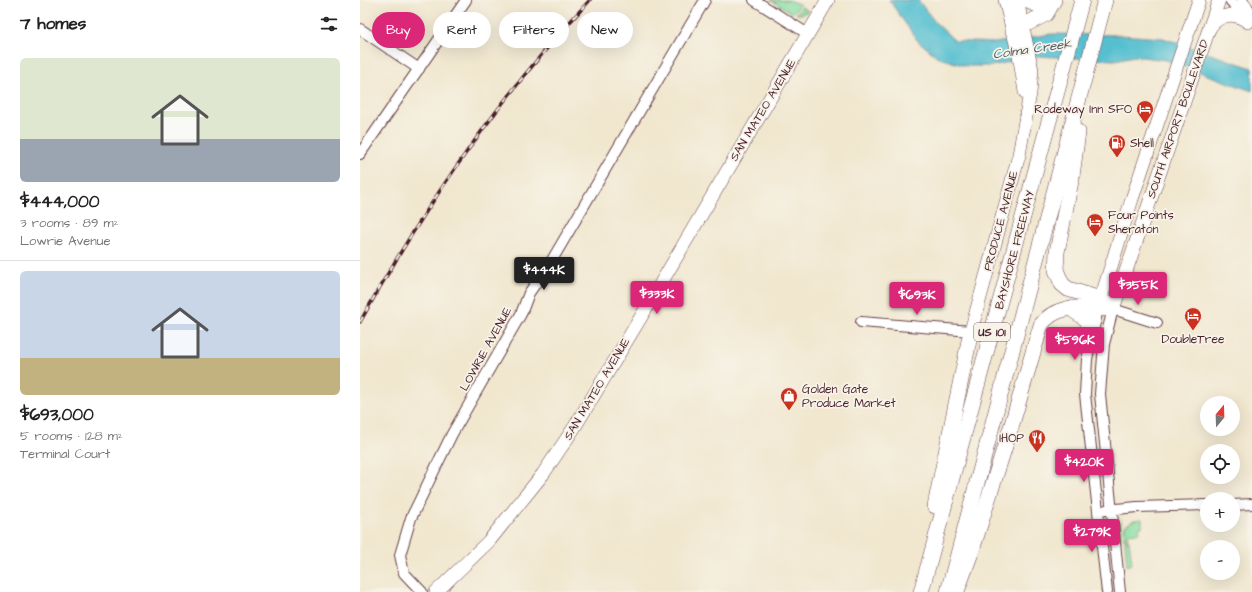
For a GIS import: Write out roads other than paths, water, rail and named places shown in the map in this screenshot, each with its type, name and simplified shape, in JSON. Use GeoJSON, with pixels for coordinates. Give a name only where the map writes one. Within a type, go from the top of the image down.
{"type":"FeatureCollection","features":[{"type":"Feature","properties":{"kind":"highway"},"geometry":{"type":"LineString","coordinates":[[1025,0],[1038,5],[1053,0]]}},
{"type":"Feature","properties":{"kind":"highway"},"geometry":{"type":"LineString","coordinates":[[1019,32],[1046,14],[1053,0]]}},
{"type":"Feature","properties":{"kind":"highway","name":"BAYSHORE FREEWAY"},"geometry":{"type":"LineString","coordinates":[[921,592],[1082,0]]}},
{"type":"Feature","properties":{"kind":"highway","name":"BAYSHORE FREEWAY"},"geometry":{"type":"LineString","coordinates":[[948,592],[1105,0]]}},
{"type":"Feature","properties":{"kind":"highway"},"geometry":{"type":"LineString","coordinates":[[1086,71],[1072,176],[1057,252],[1056,270],[1059,280],[1068,289],[1113,309]]}},
{"type":"Feature","properties":{"kind":"highway"},"geometry":{"type":"LineString","coordinates":[[956,592],[972,550],[1040,329],[1051,314],[1070,308],[1099,304]]}},
{"type":"Feature","properties":{"kind":"highway"},"geometry":{"type":"LineString","coordinates":[[1070,308],[1086,319],[1092,330]]}},
{"type":"Feature","properties":{"kind":"highway"},"geometry":{"type":"LineString","coordinates":[[921,592],[935,507],[971,331]]}},
{"type":"Feature","properties":{"kind":"main road","name":"SAN MATEO AVENUE"},"geometry":{"type":"LineString","coordinates":[[436,592],[489,541],[548,466],[644,313],[828,0]]}},
{"type":"Feature","properties":{"kind":"main road","name":"PRODUCE AVENUE"},"geometry":{"type":"LineString","coordinates":[[971,331],[1019,155],[1028,110],[1025,58],[1019,32],[1005,0]]}},
{"type":"Feature","properties":{"kind":"main road","name":"PRODUCE AVENUE"},"geometry":{"type":"LineString","coordinates":[[1018,0],[1019,32]]}},
{"type":"Feature","properties":{"kind":"main road","name":"SOUTH AIRPORT BOULEVARD"},"geometry":{"type":"LineString","coordinates":[[1099,304],[1172,78],[1200,0]]}},
{"type":"Feature","properties":{"kind":"main road","name":"SOUTH AIRPORT BOULEVARD"},"geometry":{"type":"LineString","coordinates":[[1113,309],[1219,0]]}},
{"type":"Feature","properties":{"kind":"main road"},"geometry":{"type":"LineString","coordinates":[[1207,34],[1219,18],[1225,15],[1233,14],[1251,20]]}},
{"type":"Feature","properties":{"kind":"street"},"geometry":{"type":"LineString","coordinates":[[360,154],[466,0]]}},
{"type":"Feature","properties":{"kind":"street","name":"LOWRIE AVENUE"},"geometry":{"type":"LineString","coordinates":[[422,592],[404,573],[400,555],[411,518],[452,434],[521,314],[529,293],[552,260],[705,0]]}},
{"type":"Feature","properties":{"kind":"street"},"geometry":{"type":"LineString","coordinates":[[754,0],[808,34]]}},
{"type":"Feature","properties":{"kind":"street"},"geometry":{"type":"LineString","coordinates":[[1230,0],[1251,20]]}},
{"type":"Feature","properties":{"kind":"street"},"geometry":{"type":"LineString","coordinates":[[1242,0],[1251,20]]}},
{"type":"Feature","properties":{"kind":"street"},"geometry":{"type":"LineString","coordinates":[[360,29],[419,69]]}},
{"type":"Feature","properties":{"kind":"street","name":"SOUTH AIRPORT BOULEVARD"},"geometry":{"type":"LineString","coordinates":[[1099,304],[1092,330],[1087,359],[1085,394],[1107,592]]}},
{"type":"Feature","properties":{"kind":"street"},"geometry":{"type":"LineString","coordinates":[[1113,309],[1157,323]]}},
{"type":"Feature","properties":{"kind":"street","name":"SOUTH AIRPORT BOULEVARD"},"geometry":{"type":"LineString","coordinates":[[1113,309],[1104,344],[1100,378],[1120,592]]}},
{"type":"Feature","properties":{"kind":"street"},"geometry":{"type":"LineString","coordinates":[[861,322],[971,331]]}},
{"type":"Feature","properties":{"kind":"street"},"geometry":{"type":"LineString","coordinates":[[1240,505],[1252,504]]}},
{"type":"Feature","properties":{"kind":"street"},"geometry":{"type":"LineString","coordinates":[[1098,511],[1137,507],[1200,505]]}},
{"type":"Feature","properties":{"kind":"water","name":"Colma Creek"},"geometry":{"type":"Polygon","coordinates":[[[889,0],[918,0],[935,22],[955,41],[995,43],[1051,34],[1119,35],[1163,38],[1252,68],[1252,91],[1166,60],[1134,56],[1115,60],[1036,56],[991,66],[966,66],[939,58],[917,40],[889,0]]]}},
{"type":"Feature","properties":{"kind":"railway"},"geometry":{"type":"LineString","coordinates":[[360,322],[410,237],[465,154],[525,75],[590,0]]}},
{"type":"Feature","properties":{"kind":"place","name":"Rodeway Inn SFO"},"geometry":{"type":"Point","coordinates":[1145,124]}},
{"type":"Feature","properties":{"kind":"place","name":"Shell"},"geometry":{"type":"Point","coordinates":[1117,158]}},
{"type":"Feature","properties":{"kind":"place","name":"Four Points Sheraton"},"geometry":{"type":"Point","coordinates":[1095,237]}},
{"type":"Feature","properties":{"kind":"place","name":"DoubleTree"},"geometry":{"type":"Point","coordinates":[1193,331]}},
{"type":"Feature","properties":{"kind":"place","name":"Golden Gate Produce Market"},"geometry":{"type":"Point","coordinates":[789,411]}},
{"type":"Feature","properties":{"kind":"place","name":"IHOP"},"geometry":{"type":"Point","coordinates":[1037,453]}}]}
